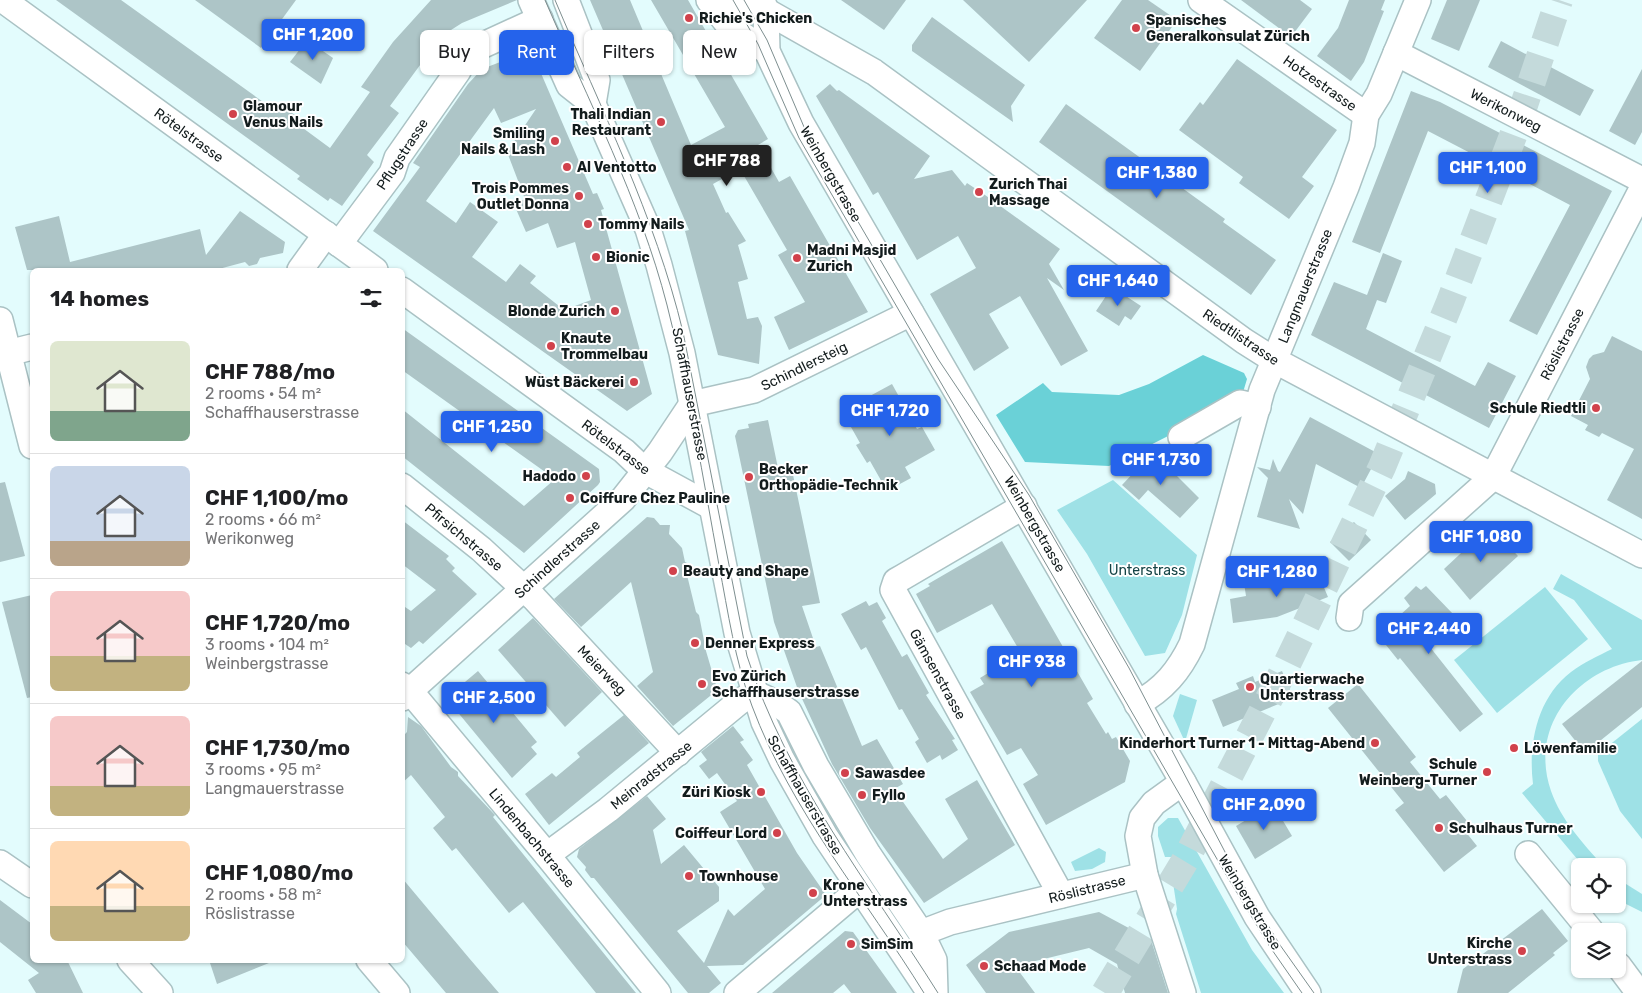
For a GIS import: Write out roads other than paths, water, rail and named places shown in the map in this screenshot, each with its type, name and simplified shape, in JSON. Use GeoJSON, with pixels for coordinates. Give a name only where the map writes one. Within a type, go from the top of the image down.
{"type":"FeatureCollection","features":[{"type":"Feature","properties":{"kind":"street","name":"Rötelstrasse"},"geometry":{"type":"LineString","coordinates":[[3,0],[372,268]]}},
{"type":"Feature","properties":{"kind":"street"},"geometry":{"type":"LineString","coordinates":[[566,0],[597,80],[593,104]]}},
{"type":"Feature","properties":{"kind":"street"},"geometry":{"type":"LineString","coordinates":[[709,0],[730,27],[767,51]]}},
{"type":"Feature","properties":{"kind":"street"},"geometry":{"type":"LineString","coordinates":[[714,0],[742,9],[764,6]]}},
{"type":"Feature","properties":{"kind":"street","name":"Hotzestrasse"},"geometry":{"type":"LineString","coordinates":[[1201,0],[1366,114]]}},
{"type":"Feature","properties":{"kind":"street","name":"Langmauerstrasse"},"geometry":{"type":"LineString","coordinates":[[1137,704],[1153,695],[1171,680],[1183,664],[1192,644],[1258,407],[1274,360],[1346,187],[1362,144],[1366,114],[1379,94],[1418,0]]}},
{"type":"Feature","properties":{"kind":"street","name":"Weinbergstrasse"},"geometry":{"type":"LineString","coordinates":[[764,6],[767,51],[801,123],[1183,782],[1257,917],[1308,993]]}},
{"type":"Feature","properties":{"kind":"street","name":"Riedtlistrasse"},"geometry":{"type":"LineString","coordinates":[[764,6],[874,72],[1244,341],[1274,360],[1642,555]]}},
{"type":"Feature","properties":{"kind":"street","name":"Pflugstrasse"},"geometry":{"type":"LineString","coordinates":[[302,268],[332,239],[392,173],[397,158],[458,71],[468,52],[536,9]]}},
{"type":"Feature","properties":{"kind":"street","name":"Schaffhauserstrasse"},"geometry":{"type":"LineString","coordinates":[[536,9],[569,85],[593,104],[651,238],[672,305],[737,633],[754,694],[782,760],[825,836],[930,993]]}},
{"type":"Feature","properties":{"kind":"street","name":"Werikonweg"},"geometry":{"type":"LineString","coordinates":[[1396,53],[1642,180]]}},
{"type":"Feature","properties":{"kind":"street","name":"Röslistrasse"},"geometry":{"type":"LineString","coordinates":[[1349,618],[1351,604],[1492,477],[1642,189]]}},
{"type":"Feature","properties":{"kind":"street","name":"Rötelstrasse"},"geometry":{"type":"LineString","coordinates":[[405,292],[624,451],[644,470],[712,507]]}},
{"type":"Feature","properties":{"kind":"street","name":"Schindlersteig"},"geometry":{"type":"LineString","coordinates":[[692,404],[754,390],[911,313]]}},
{"type":"Feature","properties":{"kind":"street"},"geometry":{"type":"LineString","coordinates":[[0,320],[8,353],[10,398],[30,442]]}},
{"type":"Feature","properties":{"kind":"street"},"geometry":{"type":"LineString","coordinates":[[8,353],[30,348]]}},
{"type":"Feature","properties":{"kind":"street"},"geometry":{"type":"LineString","coordinates":[[1188,443],[1225,412],[1240,403],[1258,407]]}},
{"type":"Feature","properties":{"kind":"street","name":"Schindlerstrasse"},"geometry":{"type":"LineString","coordinates":[[405,691],[524,589],[623,499],[660,452],[692,404]]}},
{"type":"Feature","properties":{"kind":"street","name":"Pfirsichstrasse"},"geometry":{"type":"LineString","coordinates":[[405,488],[481,549],[524,589]]}},
{"type":"Feature","properties":{"kind":"street","name":"Gämsenstrasse"},"geometry":{"type":"LineString","coordinates":[[1024,506],[896,581],[893,590],[1061,895]]}},
{"type":"Feature","properties":{"kind":"street","name":"Meierweg"},"geometry":{"type":"LineString","coordinates":[[524,589],[610,681],[628,696],[678,753]]}},
{"type":"Feature","properties":{"kind":"street","name":"Lindenbachstrasse"},"geometry":{"type":"LineString","coordinates":[[405,691],[547,855],[658,993]]}},
{"type":"Feature","properties":{"kind":"street","name":"Schaffhauserstrasse"},"geometry":{"type":"LineString","coordinates":[[754,694],[776,703],[789,712],[816,766],[868,854],[921,933],[934,960],[935,993]]}},
{"type":"Feature","properties":{"kind":"street","name":"Meinradstrasse"},"geometry":{"type":"LineString","coordinates":[[547,855],[608,810],[739,702],[754,694]]}},
{"type":"Feature","properties":{"kind":"street","name":"Röslistrasse"},"geometry":{"type":"LineString","coordinates":[[921,933],[950,922],[1145,875],[1138,836],[1142,818],[1154,804],[1183,782]]}},
{"type":"Feature","properties":{"kind":"street"},"geometry":{"type":"LineString","coordinates":[[1528,854],[1584,923]]}},
{"type":"Feature","properties":{"kind":"street"},"geometry":{"type":"LineString","coordinates":[[0,863],[30,884]]}},
{"type":"Feature","properties":{"kind":"street"},"geometry":{"type":"LineString","coordinates":[[1145,875],[1183,993]]}},
{"type":"Feature","properties":{"kind":"street"},"geometry":{"type":"LineString","coordinates":[[737,993],[860,889]]}},
{"type":"Feature","properties":{"kind":"street"},"geometry":{"type":"LineString","coordinates":[[133,963],[153,982]]}},
{"type":"Feature","properties":{"kind":"street"},"geometry":{"type":"LineString","coordinates":[[372,963],[397,993]]}},
{"type":"Feature","properties":{"kind":"street"},"geometry":{"type":"LineString","coordinates":[[1626,976],[1639,993]]}},
{"type":"Feature","properties":{"kind":"tunnel"},"geometry":{"type":"LineString","coordinates":[[1105,993],[1186,859],[1287,664],[1382,467],[1450,302],[1519,120],[1559,0]]}},
{"type":"Feature","properties":{"kind":"tram line"},"geometry":{"type":"LineString","coordinates":[[545,0],[628,189],[656,266],[675,337],[689,402],[732,636],[752,706],[768,745],[808,818],[924,993]]}},
{"type":"Feature","properties":{"kind":"tram line"},"geometry":{"type":"LineString","coordinates":[[555,0],[626,163],[658,247],[671,289],[683,332],[747,656],[764,702],[784,746],[807,789],[938,993]]}},
{"type":"Feature","properties":{"kind":"tram line"},"geometry":{"type":"LineString","coordinates":[[733,0],[758,44],[799,138],[1228,878],[1270,947],[1302,993]]}},
{"type":"Feature","properties":{"kind":"tram line"},"geometry":{"type":"LineString","coordinates":[[744,0],[767,40],[807,134],[938,359],[1029,495],[1129,668],[1236,873],[1280,945],[1314,993]]}},
{"type":"Feature","properties":{"kind":"place","name":"Richie's Chicken"},"geometry":{"type":"Point","coordinates":[689,18]}},
{"type":"Feature","properties":{"kind":"place","name":"Spanisches Generalkonsulat Zürich"},"geometry":{"type":"Point","coordinates":[1136,28]}},
{"type":"Feature","properties":{"kind":"place","name":"Glamour Venus Nails"},"geometry":{"type":"Point","coordinates":[233,114]}},
{"type":"Feature","properties":{"kind":"place","name":"Thali Indian Restaurant"},"geometry":{"type":"Point","coordinates":[661,122]}},
{"type":"Feature","properties":{"kind":"place","name":"Smiling Nails & Lash"},"geometry":{"type":"Point","coordinates":[555,141]}},
{"type":"Feature","properties":{"kind":"place","name":"Al Ventotto"},"geometry":{"type":"Point","coordinates":[567,167]}},
{"type":"Feature","properties":{"kind":"place","name":"Zurich Thai Massage"},"geometry":{"type":"Point","coordinates":[979,192]}},
{"type":"Feature","properties":{"kind":"place","name":"Trois Pommes Outlet Donna"},"geometry":{"type":"Point","coordinates":[579,196]}},
{"type":"Feature","properties":{"kind":"place","name":"Tommy Nails"},"geometry":{"type":"Point","coordinates":[588,224]}},
{"type":"Feature","properties":{"kind":"place","name":"Bionic"},"geometry":{"type":"Point","coordinates":[596,257]}},
{"type":"Feature","properties":{"kind":"place","name":"Madni Masjid Zurich"},"geometry":{"type":"Point","coordinates":[797,258]}},
{"type":"Feature","properties":{"kind":"place","name":"Blonde Zurich"},"geometry":{"type":"Point","coordinates":[615,311]}},
{"type":"Feature","properties":{"kind":"place","name":"Knaute Trommelbau"},"geometry":{"type":"Point","coordinates":[551,346]}},
{"type":"Feature","properties":{"kind":"place","name":"Wüst Bäckerei"},"geometry":{"type":"Point","coordinates":[634,382]}},
{"type":"Feature","properties":{"kind":"place","name":"Schule Riedtli"},"geometry":{"type":"Point","coordinates":[1596,408]}},
{"type":"Feature","properties":{"kind":"place","name":"Hadodo"},"geometry":{"type":"Point","coordinates":[586,476]}},
{"type":"Feature","properties":{"kind":"place","name":"Becker Orthopädie-Technik"},"geometry":{"type":"Point","coordinates":[749,477]}},
{"type":"Feature","properties":{"kind":"place","name":"Coiffure Chez Pauline"},"geometry":{"type":"Point","coordinates":[570,498]}},
{"type":"Feature","properties":{"kind":"place","name":"Beauty and Shape"},"geometry":{"type":"Point","coordinates":[673,571]}},
{"type":"Feature","properties":{"kind":"place","name":"Denner Express"},"geometry":{"type":"Point","coordinates":[695,643]}},
{"type":"Feature","properties":{"kind":"place","name":"Evo Zürich Schaffhauserstrasse"},"geometry":{"type":"Point","coordinates":[702,684]}},
{"type":"Feature","properties":{"kind":"place","name":"Quartierwache Unterstrass"},"geometry":{"type":"Point","coordinates":[1250,687]}},
{"type":"Feature","properties":{"kind":"place","name":"Kinderhort Turner 1 - Mittag-Abend"},"geometry":{"type":"Point","coordinates":[1375,743]}},
{"type":"Feature","properties":{"kind":"place","name":"Löwenfamilie"},"geometry":{"type":"Point","coordinates":[1514,748]}},
{"type":"Feature","properties":{"kind":"place","name":"Schule Weinberg-Turner"},"geometry":{"type":"Point","coordinates":[1487,772]}},
{"type":"Feature","properties":{"kind":"place","name":"Sawasdee"},"geometry":{"type":"Point","coordinates":[845,773]}},
{"type":"Feature","properties":{"kind":"place","name":"Züri Kiosk"},"geometry":{"type":"Point","coordinates":[761,792]}},
{"type":"Feature","properties":{"kind":"place","name":"Fyllo"},"geometry":{"type":"Point","coordinates":[862,795]}},
{"type":"Feature","properties":{"kind":"place","name":"Schulhaus Turner"},"geometry":{"type":"Point","coordinates":[1439,828]}},
{"type":"Feature","properties":{"kind":"place","name":"Coiffeur Lord"},"geometry":{"type":"Point","coordinates":[777,833]}},
{"type":"Feature","properties":{"kind":"place","name":"Townhouse"},"geometry":{"type":"Point","coordinates":[689,876]}},
{"type":"Feature","properties":{"kind":"place","name":"Krone Unterstrass"},"geometry":{"type":"Point","coordinates":[813,893]}},
{"type":"Feature","properties":{"kind":"place","name":"SimSim"},"geometry":{"type":"Point","coordinates":[851,944]}},
{"type":"Feature","properties":{"kind":"place","name":"Kirche Unterstrass"},"geometry":{"type":"Point","coordinates":[1522,951]}},
{"type":"Feature","properties":{"kind":"place","name":"Schaad Mode"},"geometry":{"type":"Point","coordinates":[984,966]}},
{"type":"Feature","properties":{"kind":"park label","name":"Unterstrass"},"geometry":{"type":"Point","coordinates":[1147,570]}}]}
